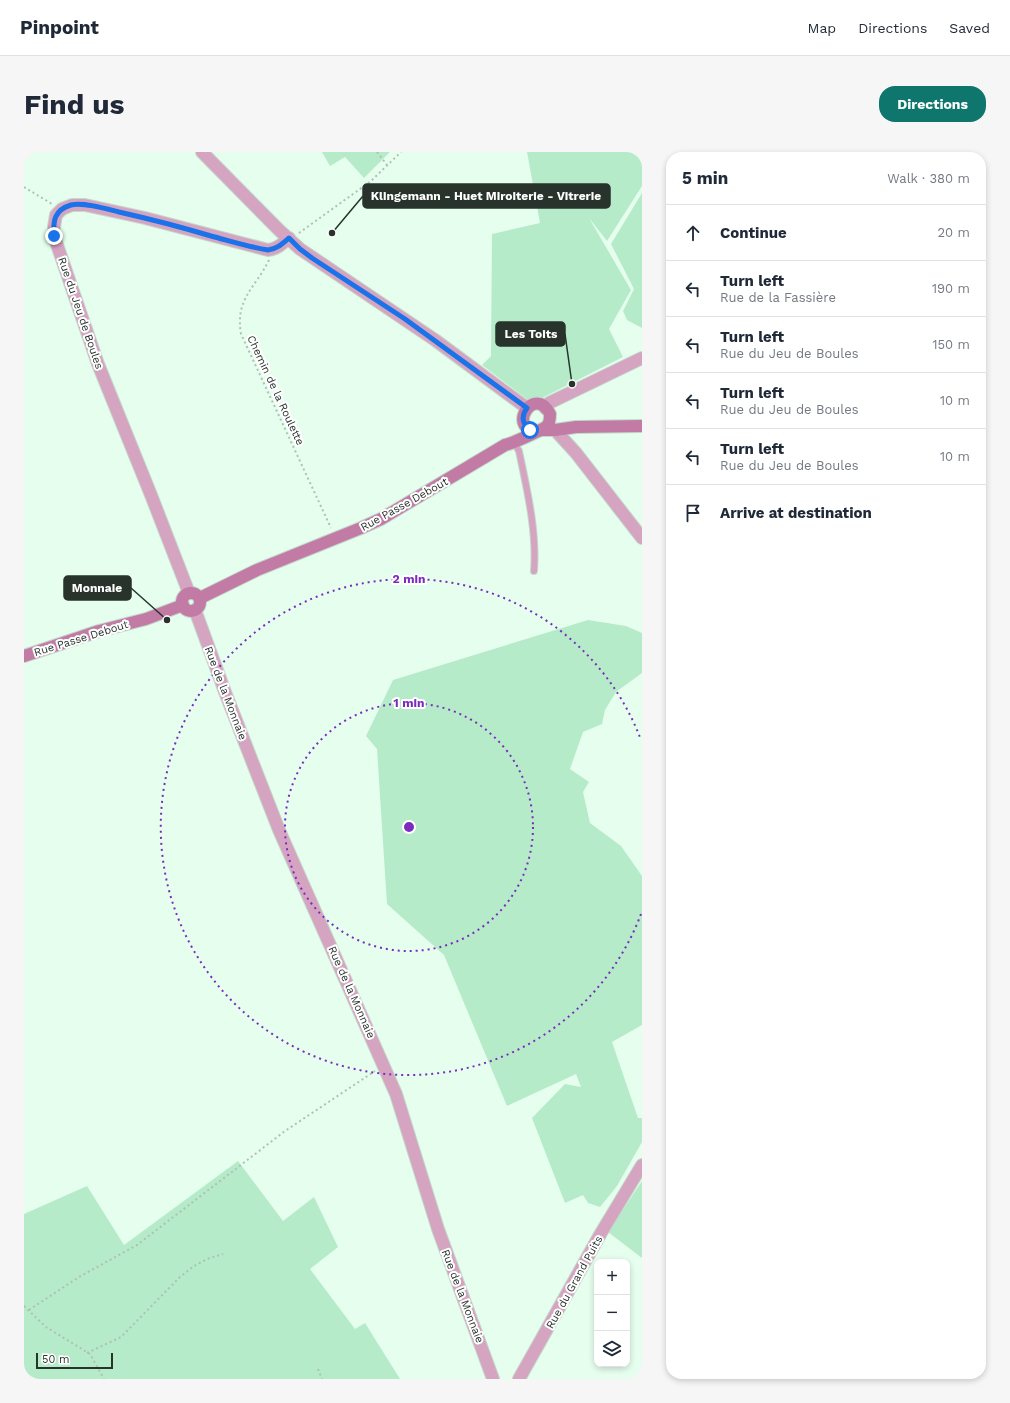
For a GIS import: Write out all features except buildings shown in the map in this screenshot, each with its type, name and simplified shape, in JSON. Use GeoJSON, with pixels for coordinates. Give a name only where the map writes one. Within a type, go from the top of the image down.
{"type":"FeatureCollection","features":[{"type":"Feature","properties":{"kind":"main road"},"geometry":{"type":"LineString","coordinates":[[510,444],[523,420],[524,411],[535,404],[540,404],[561,424],[576,427]]}},
{"type":"Feature","properties":{"kind":"main road"},"geometry":{"type":"LineString","coordinates":[[541,430],[549,423],[548,413]]}},
{"type":"Feature","properties":{"kind":"main road"},"geometry":{"type":"LineString","coordinates":[[523,420],[527,427],[534,431],[576,427],[642,426]]}},
{"type":"Feature","properties":{"kind":"main road","name":"Rue Passe Debout"},"geometry":{"type":"LineString","coordinates":[[194,596],[361,528],[394,512],[521,438],[541,430]]}},
{"type":"Feature","properties":{"kind":"main road"},"geometry":{"type":"LineString","coordinates":[[194,596],[200,604],[195,610],[188,610],[183,605],[183,598],[194,596]]}},
{"type":"Feature","properties":{"kind":"main road","name":"Rue Passe Debout"},"geometry":{"type":"LineString","coordinates":[[24,656],[99,631],[146,619],[183,605]]}},
{"type":"Feature","properties":{"kind":"street"},"geometry":{"type":"LineString","coordinates":[[202,152],[279,230],[300,249],[411,324],[527,408]]}},
{"type":"Feature","properties":{"kind":"street"},"geometry":{"type":"LineString","coordinates":[[62,209],[72,205],[85,205],[104,208],[259,249],[274,250],[289,238]]}},
{"type":"Feature","properties":{"kind":"street","name":"Rue du Jeu de Boules"},"geometry":{"type":"LineString","coordinates":[[62,209],[56,215],[54,236],[98,364],[194,596]]}},
{"type":"Feature","properties":{"kind":"street"},"geometry":{"type":"LineString","coordinates":[[548,413],[549,403],[642,358]]}},
{"type":"Feature","properties":{"kind":"street"},"geometry":{"type":"LineString","coordinates":[[555,430],[576,453],[642,538]]}},
{"type":"Feature","properties":{"kind":"street","name":"Rue de la Monnaie"},"geometry":{"type":"LineString","coordinates":[[195,610],[225,692],[279,830],[396,1094],[438,1229],[494,1379]]}},
{"type":"Feature","properties":{"kind":"street","name":"Rue du Grand Puits"},"geometry":{"type":"LineString","coordinates":[[520,1379],[601,1232],[642,1165]]}},
{"type":"Feature","properties":{"kind":"lane"},"geometry":{"type":"LineString","coordinates":[[510,444],[519,451],[534,536],[536,554],[534,571]]}},
{"type":"Feature","properties":{"kind":"path"},"geometry":{"type":"LineString","coordinates":[[377,152],[386,165]]}},
{"type":"Feature","properties":{"kind":"path"},"geometry":{"type":"LineString","coordinates":[[289,238],[371,181],[401,152]]}},
{"type":"Feature","properties":{"kind":"path"},"geometry":{"type":"LineString","coordinates":[[24,188],[62,209]]}},
{"type":"Feature","properties":{"kind":"path","name":"Chemin de la Roulette"},"geometry":{"type":"LineString","coordinates":[[274,250],[265,268],[249,290],[240,309],[239,322],[241,334],[336,538]]}},
{"type":"Feature","properties":{"kind":"path"},"geometry":{"type":"LineString","coordinates":[[29,1310],[79,1277],[137,1245],[286,1131],[384,1065]]}},
{"type":"Feature","properties":{"kind":"path"},"geometry":{"type":"LineString","coordinates":[[87,1353],[121,1337],[180,1277],[194,1266],[207,1258],[223,1254]]}},
{"type":"Feature","properties":{"kind":"path"},"geometry":{"type":"LineString","coordinates":[[24,1306],[46,1327],[90,1354],[104,1379]]}},
{"type":"Feature","properties":{"kind":"path"},"geometry":{"type":"LineString","coordinates":[[318,1369],[322,1379]]}},
{"type":"Feature","properties":{"kind":"green space"},"geometry":{"type":"Polygon","coordinates":[[[322,152],[390,152],[364,178],[345,157],[330,166],[322,152]]]}},
{"type":"Feature","properties":{"kind":"green space"},"geometry":{"type":"Polygon","coordinates":[[[527,152],[642,152],[642,186],[607,241],[589,218],[631,290],[609,329],[623,357],[540,399],[527,399],[482,365],[491,356],[492,234],[540,223],[527,152]]]}},
{"type":"Feature","properties":{"kind":"green space"},"geometry":{"type":"Polygon","coordinates":[[[642,193],[642,328],[627,320],[623,311],[634,289],[611,244],[642,193]]]}},
{"type":"Feature","properties":{"kind":"green space"},"geometry":{"type":"Polygon","coordinates":[[[588,620],[626,626],[642,633],[642,673],[616,692],[605,710],[602,724],[583,732],[570,769],[589,782],[583,792],[590,823],[621,846],[642,876],[642,1025],[612,1042],[638,1118],[642,1118],[642,1142],[617,1186],[600,1207],[588,1203],[583,1195],[565,1203],[532,1118],[565,1084],[581,1087],[576,1074],[507,1106],[444,955],[387,904],[377,749],[366,736],[393,680],[588,620]]]}},
{"type":"Feature","properties":{"kind":"green space"},"geometry":{"type":"Polygon","coordinates":[[[238,1161],[283,1221],[314,1197],[338,1247],[310,1269],[355,1329],[365,1323],[400,1379],[24,1379],[24,1214],[87,1186],[124,1245],[238,1161]]]}},
{"type":"Feature","properties":{"kind":"green space"},"geometry":{"type":"Polygon","coordinates":[[[642,1181],[642,1258],[608,1232],[642,1181]]]}},
{"type":"Feature","properties":{"kind":"place","name":"Klingemann - Huet Miroiterie - Vitrerie"},"geometry":{"type":"Point","coordinates":[332,233]}},
{"type":"Feature","properties":{"kind":"place","name":"Les Toits"},"geometry":{"type":"Point","coordinates":[572,384]}},
{"type":"Feature","properties":{"kind":"place","name":"Monnaie"},"geometry":{"type":"Point","coordinates":[167,620]}},
{"type":"Feature","properties":{"kind":"route"},"geometry":{"type":"LineString","coordinates":[[54,236],[56,215],[62,209],[72,205],[85,205],[145,218],[259,249],[274,250],[289,238],[312,258],[405,319],[527,408],[524,411],[523,420],[524,424],[530,430]]}}]}
